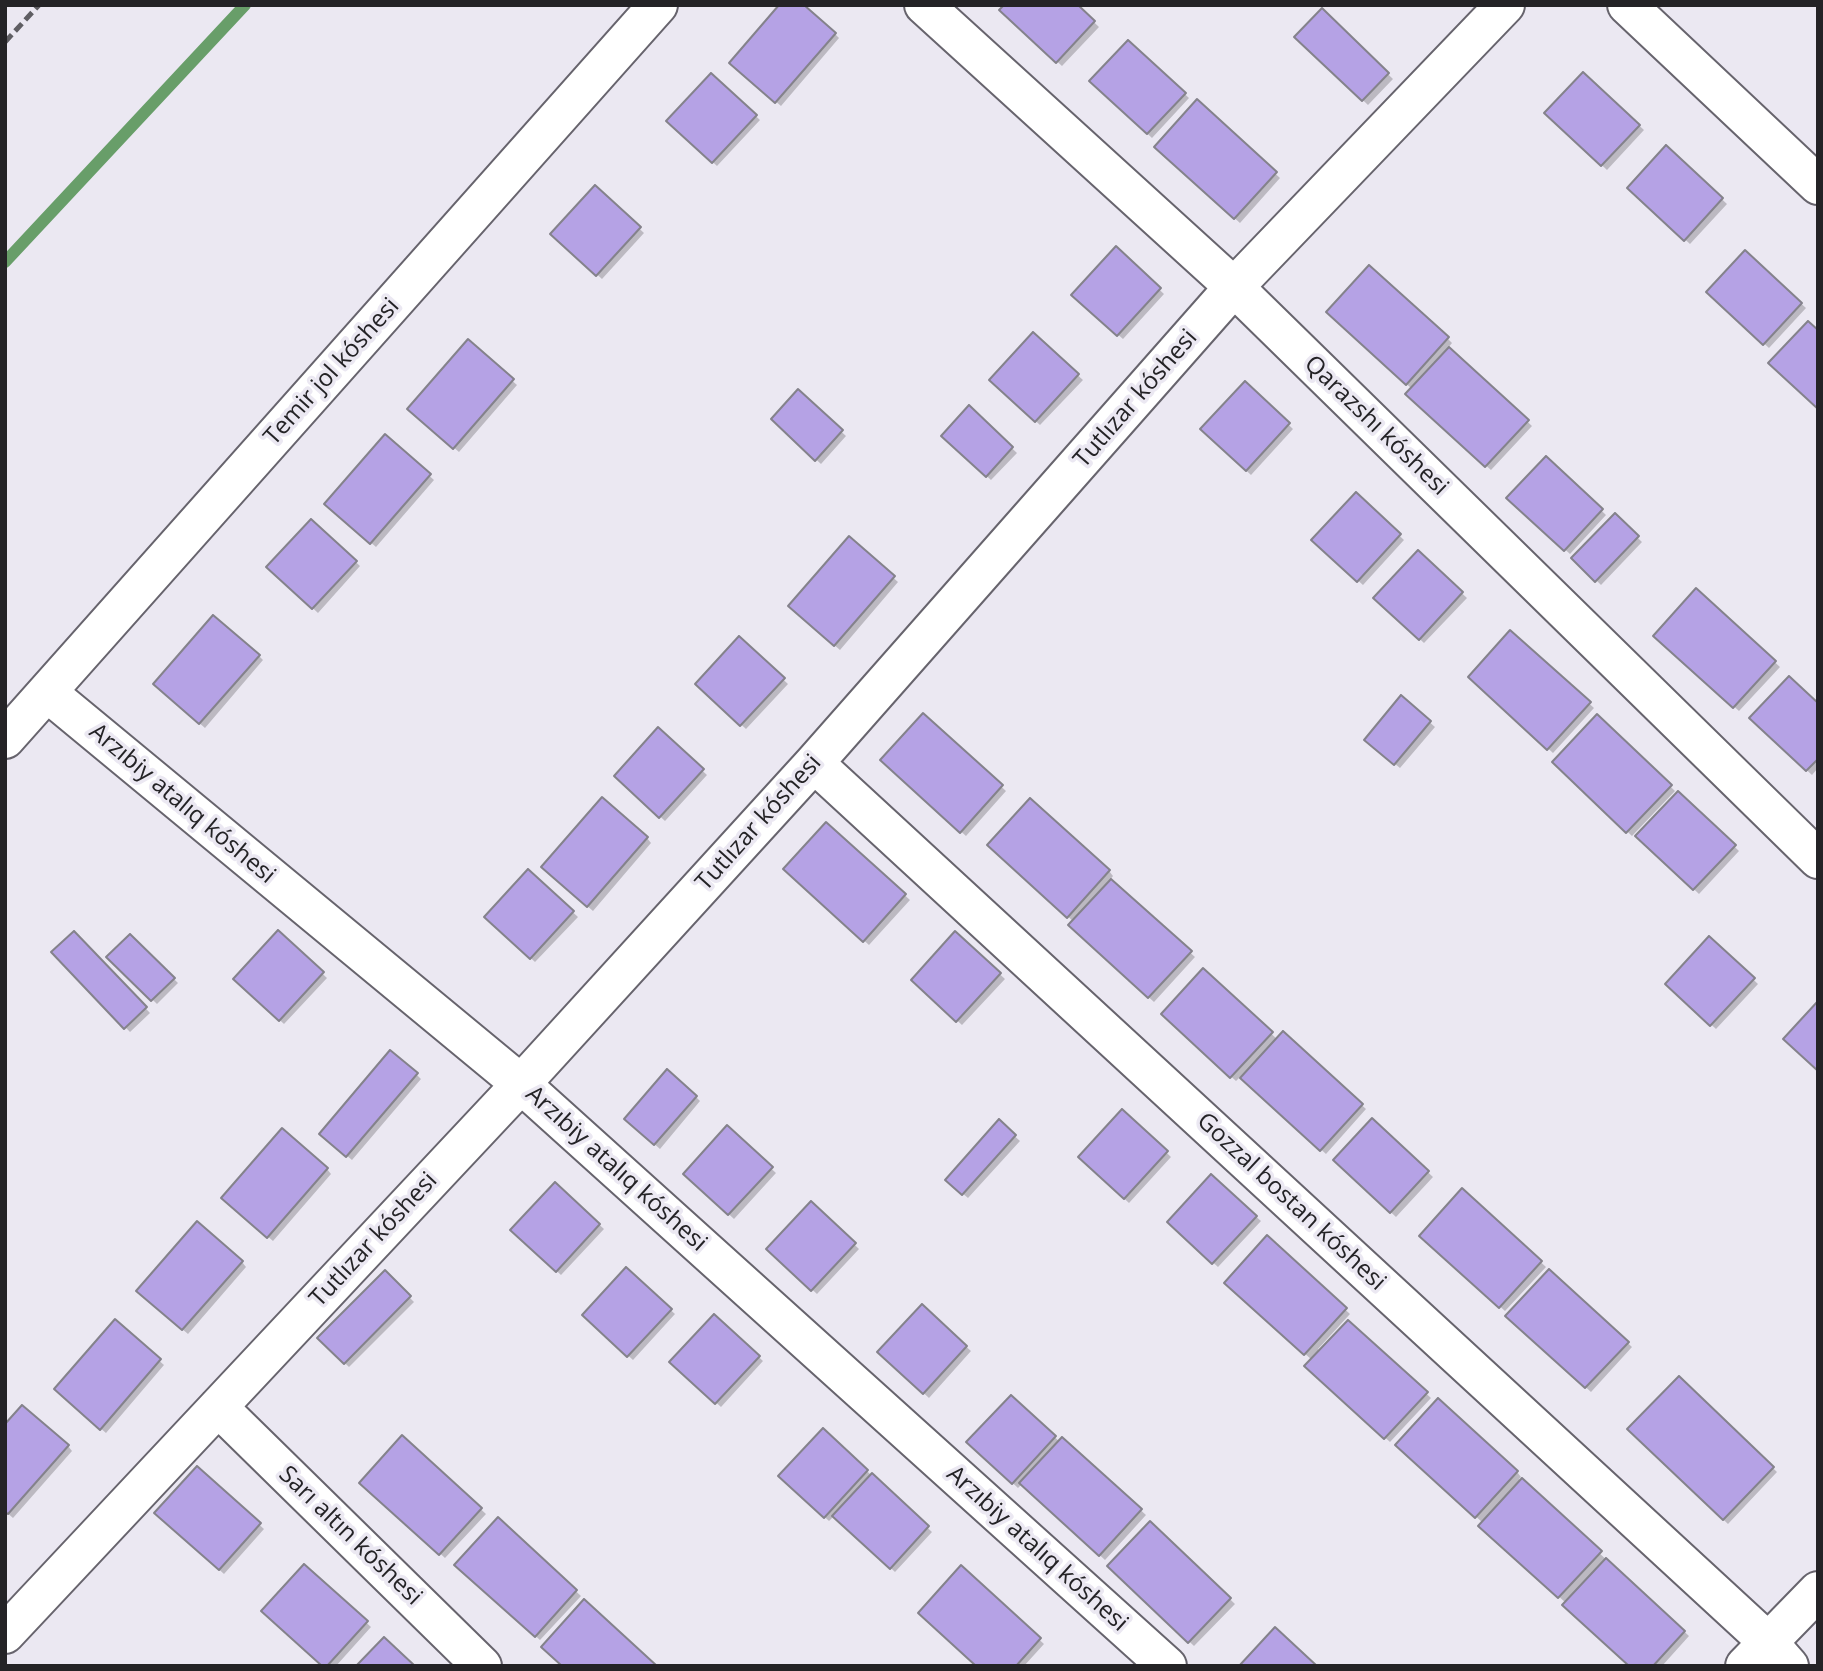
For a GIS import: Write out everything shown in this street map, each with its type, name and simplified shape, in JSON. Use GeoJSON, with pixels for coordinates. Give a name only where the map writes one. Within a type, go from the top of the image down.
{"type":"FeatureCollection","features":[{"type":"Feature","properties":{"kind":"street","name":"Temir jol kóshesi"},"geometry":{"type":"LineString","coordinates":[[5,739],[658,5]]}},
{"type":"Feature","properties":{"kind":"street","name":"Qarazshı kóshesi"},"geometry":{"type":"LineString","coordinates":[[924,5],[1234,287],[1818,859]]}},
{"type":"Feature","properties":{"kind":"street","name":"Tutlızar kóshesi"},"geometry":{"type":"LineString","coordinates":[[5,1634],[521,1084],[814,763],[1234,287],[1505,5]]}},
{"type":"Feature","properties":{"kind":"street"},"geometry":{"type":"LineString","coordinates":[[1627,5],[1818,185]]}},
{"type":"Feature","properties":{"kind":"street","name":"Arzıbiy atalıq kóshesi"},"geometry":{"type":"LineString","coordinates":[[48,693],[521,1084],[1167,1666]]}},
{"type":"Feature","properties":{"kind":"street","name":"Gozzal bostan kóshesi"},"geometry":{"type":"LineString","coordinates":[[814,763],[1767,1658]]}},
{"type":"Feature","properties":{"kind":"street","name":"Sarı altın kóshesi"},"geometry":{"type":"LineString","coordinates":[[218,1407],[482,1666]]}},
{"type":"Feature","properties":{"kind":"street"},"geometry":{"type":"LineString","coordinates":[[1767,1658],[1818,1591]]}},
{"type":"Feature","properties":{"kind":"building"},"geometry":{"type":"Polygon","coordinates":[[[779,5],[804,5],[836,33],[775,103],[729,63],[779,5]]]}},
{"type":"Feature","properties":{"kind":"building"},"geometry":{"type":"Polygon","coordinates":[[[1004,5],[1078,5],[1095,21],[1056,63],[999,10],[1004,5]]]}},
{"type":"Feature","properties":{"kind":"building"},"geometry":{"type":"Polygon","coordinates":[[[1322,8],[1389,73],[1362,101],[1294,37],[1322,8]]]}},
{"type":"Feature","properties":{"kind":"building"},"geometry":{"type":"Polygon","coordinates":[[[1128,40],[1186,93],[1147,134],[1089,81],[1128,40]]]}},
{"type":"Feature","properties":{"kind":"building"},"geometry":{"type":"Polygon","coordinates":[[[1583,72],[1640,125],[1601,166],[1544,113],[1583,72]]]}},
{"type":"Feature","properties":{"kind":"building"},"geometry":{"type":"Polygon","coordinates":[[[711,73],[757,115],[712,163],[666,121],[711,73]]]}},
{"type":"Feature","properties":{"kind":"building"},"geometry":{"type":"Polygon","coordinates":[[[1197,99],[1277,172],[1234,219],[1154,147],[1197,99]]]}},
{"type":"Feature","properties":{"kind":"building"},"geometry":{"type":"Polygon","coordinates":[[[1666,145],[1723,198],[1684,241],[1627,188],[1666,145]]]}},
{"type":"Feature","properties":{"kind":"building"},"geometry":{"type":"Polygon","coordinates":[[[595,185],[641,227],[596,276],[550,234],[595,185]]]}},
{"type":"Feature","properties":{"kind":"building"},"geometry":{"type":"Polygon","coordinates":[[[1116,246],[1161,288],[1117,336],[1071,295],[1116,246]]]}},
{"type":"Feature","properties":{"kind":"building"},"geometry":{"type":"Polygon","coordinates":[[[1745,250],[1802,303],[1763,345],[1706,292],[1745,250]]]}},
{"type":"Feature","properties":{"kind":"building"},"geometry":{"type":"Polygon","coordinates":[[[1369,265],[1449,337],[1406,385],[1326,312],[1369,265]]]}},
{"type":"Feature","properties":{"kind":"building"},"geometry":{"type":"Polygon","coordinates":[[[1808,321],[1818,330],[1818,409],[1768,363],[1808,321]]]}},
{"type":"Feature","properties":{"kind":"building"},"geometry":{"type":"Polygon","coordinates":[[[1033,332],[1079,374],[1035,422],[989,380],[1033,332]]]}},
{"type":"Feature","properties":{"kind":"building"},"geometry":{"type":"Polygon","coordinates":[[[468,339],[514,379],[453,449],[407,409],[468,339]]]}},
{"type":"Feature","properties":{"kind":"building"},"geometry":{"type":"Polygon","coordinates":[[[1449,347],[1529,420],[1485,467],[1405,394],[1449,347]]]}},
{"type":"Feature","properties":{"kind":"building"},"geometry":{"type":"Polygon","coordinates":[[[1245,381],[1290,423],[1246,471],[1200,429],[1245,381]]]}},
{"type":"Feature","properties":{"kind":"building"},"geometry":{"type":"Polygon","coordinates":[[[798,389],[843,430],[815,461],[771,419],[798,389]]]}},
{"type":"Feature","properties":{"kind":"building"},"geometry":{"type":"Polygon","coordinates":[[[969,405],[1013,447],[986,477],[941,436],[969,405]]]}},
{"type":"Feature","properties":{"kind":"building"},"geometry":{"type":"Polygon","coordinates":[[[385,434],[431,474],[370,544],[324,504],[385,434]]]}},
{"type":"Feature","properties":{"kind":"building"},"geometry":{"type":"Polygon","coordinates":[[[1546,456],[1603,509],[1564,551],[1506,498],[1546,456]]]}},
{"type":"Feature","properties":{"kind":"building"},"geometry":{"type":"Polygon","coordinates":[[[1356,492],[1401,534],[1357,582],[1311,540],[1356,492]]]}},
{"type":"Feature","properties":{"kind":"building"},"geometry":{"type":"Polygon","coordinates":[[[1615,513],[1639,536],[1595,582],[1571,558],[1615,513]]]}},
{"type":"Feature","properties":{"kind":"building"},"geometry":{"type":"Polygon","coordinates":[[[311,519],[357,561],[312,609],[266,567],[311,519]]]}},
{"type":"Feature","properties":{"kind":"building"},"geometry":{"type":"Polygon","coordinates":[[[849,536],[895,576],[834,646],[788,606],[849,536]]]}},
{"type":"Feature","properties":{"kind":"building"},"geometry":{"type":"Polygon","coordinates":[[[1418,550],[1463,592],[1419,640],[1373,598],[1418,550]]]}},
{"type":"Feature","properties":{"kind":"building"},"geometry":{"type":"Polygon","coordinates":[[[1696,588],[1776,661],[1733,708],[1653,636],[1696,588]]]}},
{"type":"Feature","properties":{"kind":"building"},"geometry":{"type":"Polygon","coordinates":[[[213,615],[260,655],[199,724],[153,684],[213,615]]]}},
{"type":"Feature","properties":{"kind":"building"},"geometry":{"type":"Polygon","coordinates":[[[1510,630],[1591,702],[1547,750],[1468,677],[1510,630]]]}},
{"type":"Feature","properties":{"kind":"building"},"geometry":{"type":"Polygon","coordinates":[[[739,636],[785,678],[740,726],[695,684],[739,636]]]}},
{"type":"Feature","properties":{"kind":"building"},"geometry":{"type":"Polygon","coordinates":[[[1789,676],[1818,703],[1818,759],[1806,771],[1749,718],[1789,676]]]}},
{"type":"Feature","properties":{"kind":"building"},"geometry":{"type":"Polygon","coordinates":[[[1401,695],[1431,721],[1394,765],[1364,740],[1401,695]]]}},
{"type":"Feature","properties":{"kind":"building"},"geometry":{"type":"Polygon","coordinates":[[[923,713],[1003,785],[960,833],[880,760],[923,713]]]}},
{"type":"Feature","properties":{"kind":"building"},"geometry":{"type":"Polygon","coordinates":[[[1597,714],[1672,785],[1626,833],[1552,762],[1597,714]]]}},
{"type":"Feature","properties":{"kind":"building"},"geometry":{"type":"Polygon","coordinates":[[[658,727],[704,769],[659,818],[614,776],[658,727]]]}},
{"type":"Feature","properties":{"kind":"building"},"geometry":{"type":"Polygon","coordinates":[[[1678,791],[1736,845],[1693,890],[1635,836],[1678,791]]]}},
{"type":"Feature","properties":{"kind":"building"},"geometry":{"type":"Polygon","coordinates":[[[602,797],[648,837],[587,907],[541,867],[602,797]]]}},
{"type":"Feature","properties":{"kind":"building"},"geometry":{"type":"Polygon","coordinates":[[[1030,798],[1110,870],[1067,918],[987,845],[1030,798]]]}},
{"type":"Feature","properties":{"kind":"building"},"geometry":{"type":"Polygon","coordinates":[[[826,822],[906,894],[863,942],[783,869],[826,822]]]}},
{"type":"Feature","properties":{"kind":"building"},"geometry":{"type":"Polygon","coordinates":[[[528,869],[574,911],[530,959],[484,917],[528,869]]]}},
{"type":"Feature","properties":{"kind":"building"},"geometry":{"type":"Polygon","coordinates":[[[1111,879],[1192,951],[1148,998],[1068,925],[1111,879]]]}},
{"type":"Feature","properties":{"kind":"building"},"geometry":{"type":"Polygon","coordinates":[[[278,930],[324,972],[279,1021],[233,979],[278,930]]]}},
{"type":"Feature","properties":{"kind":"building"},"geometry":{"type":"Polygon","coordinates":[[[74,931],[147,1007],[124,1029],[51,952],[74,931]]]}},
{"type":"Feature","properties":{"kind":"building"},"geometry":{"type":"Polygon","coordinates":[[[955,931],[1001,973],[956,1022],[911,980],[955,931]]]}},
{"type":"Feature","properties":{"kind":"building"},"geometry":{"type":"Polygon","coordinates":[[[130,934],[175,978],[151,1001],[106,957],[130,934]]]}},
{"type":"Feature","properties":{"kind":"building"},"geometry":{"type":"Polygon","coordinates":[[[1709,936],[1755,978],[1710,1026],[1665,984],[1709,936]]]}},
{"type":"Feature","properties":{"kind":"building"},"geometry":{"type":"Polygon","coordinates":[[[1203,968],[1273,1032],[1230,1078],[1161,1014],[1203,968]]]}},
{"type":"Feature","properties":{"kind":"building"},"geometry":{"type":"Polygon","coordinates":[[[1818,1001],[1818,1071],[1783,1039],[1818,1001]]]}},
{"type":"Feature","properties":{"kind":"building"},"geometry":{"type":"Polygon","coordinates":[[[1283,1031],[1363,1104],[1320,1151],[1240,1078],[1283,1031]]]}},
{"type":"Feature","properties":{"kind":"building"},"geometry":{"type":"Polygon","coordinates":[[[390,1050],[418,1073],[346,1157],[319,1134],[390,1050]]]}},
{"type":"Feature","properties":{"kind":"building"},"geometry":{"type":"Polygon","coordinates":[[[667,1069],[697,1096],[654,1145],[624,1119],[667,1069]]]}},
{"type":"Feature","properties":{"kind":"building"},"geometry":{"type":"Polygon","coordinates":[[[1122,1109],[1168,1151],[1124,1199],[1078,1157],[1122,1109]]]}},
{"type":"Feature","properties":{"kind":"building"},"geometry":{"type":"Polygon","coordinates":[[[1372,1118],[1429,1171],[1390,1213],[1333,1160],[1372,1118]]]}},
{"type":"Feature","properties":{"kind":"building"},"geometry":{"type":"Polygon","coordinates":[[[999,1119],[1016,1135],[962,1195],[945,1180],[999,1119]]]}},
{"type":"Feature","properties":{"kind":"building"},"geometry":{"type":"Polygon","coordinates":[[[727,1125],[773,1167],[728,1215],[683,1174],[727,1125]]]}},
{"type":"Feature","properties":{"kind":"building"},"geometry":{"type":"Polygon","coordinates":[[[282,1128],[328,1168],[267,1238],[221,1198],[282,1128]]]}},
{"type":"Feature","properties":{"kind":"building"},"geometry":{"type":"Polygon","coordinates":[[[1211,1174],[1257,1216],[1212,1264],[1167,1222],[1211,1174]]]}},
{"type":"Feature","properties":{"kind":"building"},"geometry":{"type":"Polygon","coordinates":[[[555,1182],[600,1224],[556,1272],[510,1230],[555,1182]]]}},
{"type":"Feature","properties":{"kind":"building"},"geometry":{"type":"Polygon","coordinates":[[[1462,1188],[1542,1261],[1499,1308],[1419,1236],[1462,1188]]]}},
{"type":"Feature","properties":{"kind":"building"},"geometry":{"type":"Polygon","coordinates":[[[811,1201],[856,1243],[811,1291],[766,1249],[811,1201]]]}},
{"type":"Feature","properties":{"kind":"building"},"geometry":{"type":"Polygon","coordinates":[[[197,1221],[243,1261],[182,1330],[136,1291],[197,1221]]]}},
{"type":"Feature","properties":{"kind":"building"},"geometry":{"type":"Polygon","coordinates":[[[1267,1235],[1347,1308],[1304,1355],[1224,1283],[1267,1235]]]}},
{"type":"Feature","properties":{"kind":"building"},"geometry":{"type":"Polygon","coordinates":[[[626,1267],[672,1309],[627,1357],[582,1315],[626,1267]]]}},
{"type":"Feature","properties":{"kind":"building"},"geometry":{"type":"Polygon","coordinates":[[[1549,1269],[1629,1342],[1585,1388],[1505,1316],[1549,1269]]]}},
{"type":"Feature","properties":{"kind":"building"},"geometry":{"type":"Polygon","coordinates":[[[385,1270],[411,1296],[344,1364],[317,1338],[385,1270]]]}},
{"type":"Feature","properties":{"kind":"building"},"geometry":{"type":"Polygon","coordinates":[[[922,1304],[967,1346],[923,1394],[877,1352],[922,1304]]]}},
{"type":"Feature","properties":{"kind":"building"},"geometry":{"type":"Polygon","coordinates":[[[714,1314],[760,1356],[715,1404],[669,1362],[714,1314]]]}},
{"type":"Feature","properties":{"kind":"building"},"geometry":{"type":"Polygon","coordinates":[[[115,1319],[161,1359],[100,1430],[54,1389],[115,1319]]]}},
{"type":"Feature","properties":{"kind":"building"},"geometry":{"type":"Polygon","coordinates":[[[1348,1320],[1428,1392],[1384,1439],[1304,1366],[1348,1320]]]}},
{"type":"Feature","properties":{"kind":"building"},"geometry":{"type":"Polygon","coordinates":[[[1679,1376],[1774,1467],[1723,1520],[1627,1429],[1679,1376]]]}},
{"type":"Feature","properties":{"kind":"building"},"geometry":{"type":"Polygon","coordinates":[[[1011,1395],[1056,1436],[1012,1484],[966,1442],[1011,1395]]]}},
{"type":"Feature","properties":{"kind":"building"},"geometry":{"type":"Polygon","coordinates":[[[1438,1398],[1518,1471],[1475,1518],[1395,1445],[1438,1398]]]}},
{"type":"Feature","properties":{"kind":"building"},"geometry":{"type":"Polygon","coordinates":[[[22,1405],[69,1445],[8,1514],[5,1512],[5,1424],[22,1405]]]}},
{"type":"Feature","properties":{"kind":"building"},"geometry":{"type":"Polygon","coordinates":[[[823,1428],[868,1470],[824,1518],[778,1476],[823,1428]]]}},
{"type":"Feature","properties":{"kind":"building"},"geometry":{"type":"Polygon","coordinates":[[[402,1435],[482,1508],[439,1555],[359,1483],[402,1435]]]}},
{"type":"Feature","properties":{"kind":"building"},"geometry":{"type":"Polygon","coordinates":[[[1062,1437],[1142,1509],[1099,1556],[1019,1483],[1062,1437]]]}},
{"type":"Feature","properties":{"kind":"building"},"geometry":{"type":"Polygon","coordinates":[[[197,1466],[261,1523],[219,1570],[154,1513],[197,1466]]]}},
{"type":"Feature","properties":{"kind":"building"},"geometry":{"type":"Polygon","coordinates":[[[872,1473],[929,1526],[890,1569],[832,1516],[872,1473]]]}},
{"type":"Feature","properties":{"kind":"building"},"geometry":{"type":"Polygon","coordinates":[[[1522,1478],[1602,1551],[1558,1598],[1478,1526],[1522,1478]]]}},
{"type":"Feature","properties":{"kind":"building"},"geometry":{"type":"Polygon","coordinates":[[[498,1517],[577,1590],[535,1637],[454,1565],[498,1517]]]}},
{"type":"Feature","properties":{"kind":"building"},"geometry":{"type":"Polygon","coordinates":[[[1150,1521],[1231,1598],[1188,1643],[1107,1566],[1150,1521]]]}},
{"type":"Feature","properties":{"kind":"building"},"geometry":{"type":"Polygon","coordinates":[[[1606,1558],[1685,1631],[1653,1666],[1629,1666],[1562,1605],[1606,1558]]]}},
{"type":"Feature","properties":{"kind":"building"},"geometry":{"type":"Polygon","coordinates":[[[304,1564],[368,1621],[327,1666],[322,1666],[261,1611],[304,1564]]]}},
{"type":"Feature","properties":{"kind":"building"},"geometry":{"type":"Polygon","coordinates":[[[961,1565],[1041,1638],[1016,1666],[976,1666],[918,1613],[961,1565]]]}},
{"type":"Feature","properties":{"kind":"building"},"geometry":{"type":"Polygon","coordinates":[[[584,1599],[657,1666],[562,1666],[541,1647],[584,1599]]]}},
{"type":"Feature","properties":{"kind":"building"},"geometry":{"type":"Polygon","coordinates":[[[1275,1627],[1317,1666],[1239,1666],[1275,1627]]]}},
{"type":"Feature","properties":{"kind":"building"},"geometry":{"type":"Polygon","coordinates":[[[384,1637],[415,1666],[356,1666],[384,1637]]]}},
{"type":"Feature","properties":{"kind":"waterway"},"geometry":{"type":"LineString","coordinates":[[5,262],[245,5]]}},
{"type":"Feature","properties":{"kind":"railway"},"geometry":{"type":"LineString","coordinates":[[5,42],[39,5]]}}]}
